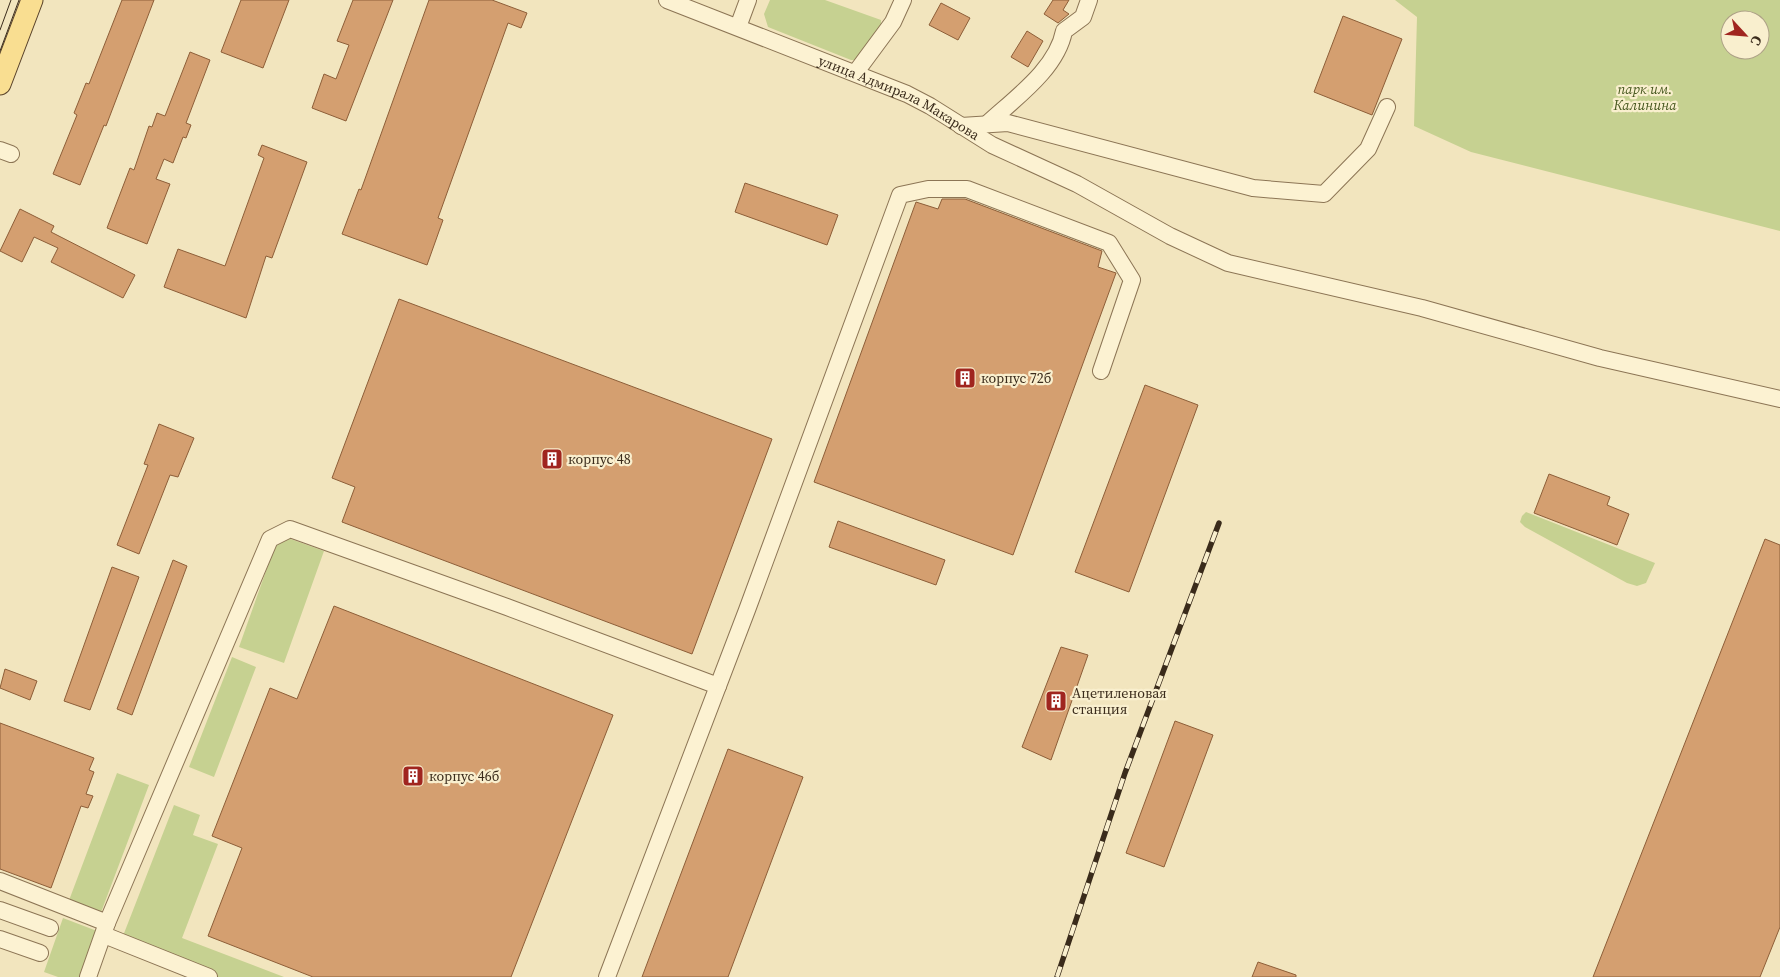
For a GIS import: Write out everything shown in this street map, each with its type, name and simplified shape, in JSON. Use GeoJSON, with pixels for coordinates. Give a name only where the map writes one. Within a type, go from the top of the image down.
{"type":"FeatureCollection","features":[{"type":"Feature","properties":{"kind":"main road"},"geometry":{"type":"LineString","coordinates":[[0,84],[32,0]]}},
{"type":"Feature","properties":{"kind":"street","name":"улица Адмирала Макарова"},"geometry":{"type":"LineString","coordinates":[[667,0],[856,72],[922,102],[992,145],[1077,184],[1170,236],[1228,263],[1422,308],[1600,358],[1780,399]]}},
{"type":"Feature","properties":{"kind":"street"},"geometry":{"type":"LineString","coordinates":[[738,27],[748,0]]}},
{"type":"Feature","properties":{"kind":"street"},"geometry":{"type":"LineString","coordinates":[[856,72],[893,22],[903,0]]}},
{"type":"Feature","properties":{"kind":"street"},"geometry":{"type":"LineString","coordinates":[[987,124],[1049,66],[1062,40],[1064,31],[1083,17],[1089,0]]}},
{"type":"Feature","properties":{"kind":"street"},"geometry":{"type":"LineString","coordinates":[[962,126],[1008,123],[1253,188],[1324,194],[1368,149],[1387,107]]}},
{"type":"Feature","properties":{"kind":"street"},"geometry":{"type":"LineString","coordinates":[[606,977],[718,686],[900,195],[928,189],[967,188],[1109,243],[1132,280],[1101,370]]}},
{"type":"Feature","properties":{"kind":"street"},"geometry":{"type":"LineString","coordinates":[[88,977],[106,929],[270,539],[290,529],[507,607],[718,686]]}},
{"type":"Feature","properties":{"kind":"street"},"geometry":{"type":"LineString","coordinates":[[0,881],[209,977]]}},
{"type":"Feature","properties":{"kind":"street"},"geometry":{"type":"LineString","coordinates":[[0,910],[50,928]]}},
{"type":"Feature","properties":{"kind":"street"},"geometry":{"type":"LineString","coordinates":[[0,938],[40,953]]}},
{"type":"Feature","properties":{"kind":"green space"},"geometry":{"type":"Polygon","coordinates":[[[770,0],[825,0],[881,20],[881,33],[856,60],[851,60],[768,27],[764,14],[770,0]]]}},
{"type":"Feature","properties":{"kind":"green space","name":"парк им. Калинина"},"geometry":{"type":"Polygon","coordinates":[[[1395,0],[1780,0],[1780,231],[1471,152],[1414,126],[1417,17],[1395,0]]]}},
{"type":"Feature","properties":{"kind":"green space"},"geometry":{"type":"Polygon","coordinates":[[[1526,512],[1655,563],[1646,583],[1637,586],[1627,583],[1525,527],[1520,522],[1526,512]]]}},
{"type":"Feature","properties":{"kind":"green space"},"geometry":{"type":"Polygon","coordinates":[[[285,537],[324,551],[284,663],[239,647],[276,543],[285,537]]]}},
{"type":"Feature","properties":{"kind":"green space"},"geometry":{"type":"Polygon","coordinates":[[[232,657],[256,667],[214,777],[189,767],[232,657]]]}},
{"type":"Feature","properties":{"kind":"green space"},"geometry":{"type":"Polygon","coordinates":[[[117,773],[149,785],[100,915],[68,903],[117,773]]]}},
{"type":"Feature","properties":{"kind":"green space"},"geometry":{"type":"Polygon","coordinates":[[[174,805],[200,815],[193,835],[218,844],[182,938],[284,977],[215,977],[121,941],[174,805]]]}},
{"type":"Feature","properties":{"kind":"green space"},"geometry":{"type":"Polygon","coordinates":[[[63,918],[97,931],[81,977],[58,977],[44,972],[63,918]]]}},
{"type":"Feature","properties":{"kind":"building"},"geometry":{"type":"Polygon","coordinates":[[[122,0],[154,0],[106,126],[104,125],[80,185],[53,174],[77,115],[74,113],[86,83],[89,84],[122,0]]]}},
{"type":"Feature","properties":{"kind":"building"},"geometry":{"type":"Polygon","coordinates":[[[241,0],[289,0],[263,68],[221,52],[241,0]]]}},
{"type":"Feature","properties":{"kind":"building"},"geometry":{"type":"Polygon","coordinates":[[[353,0],[393,0],[346,121],[312,108],[324,74],[336,79],[349,45],[337,41],[353,0]]]}},
{"type":"Feature","properties":{"kind":"building"},"geometry":{"type":"Polygon","coordinates":[[[429,0],[492,0],[527,13],[521,28],[508,23],[438,218],[443,220],[427,265],[342,234],[359,189],[361,190],[429,0]]]}},
{"type":"Feature","properties":{"kind":"building"},"geometry":{"type":"Polygon","coordinates":[[[1053,0],[1069,0],[1063,10],[1069,14],[1058,23],[1044,14],[1053,0]]]}},
{"type":"Feature","properties":{"kind":"building"},"geometry":{"type":"Polygon","coordinates":[[[941,3],[970,18],[958,40],[929,25],[941,3]]]}},
{"type":"Feature","properties":{"kind":"building"},"geometry":{"type":"Polygon","coordinates":[[[1343,16],[1402,39],[1372,115],[1314,92],[1343,16]]]}},
{"type":"Feature","properties":{"kind":"building"},"geometry":{"type":"Polygon","coordinates":[[[1027,31],[1043,41],[1028,67],[1011,57],[1027,31]]]}},
{"type":"Feature","properties":{"kind":"building"},"geometry":{"type":"Polygon","coordinates":[[[190,52],[210,60],[186,123],[191,125],[186,138],[183,137],[173,163],[164,159],[156,179],[170,184],[147,244],[107,228],[130,168],[134,170],[149,126],[152,127],[157,113],[165,116],[190,52]]]}},
{"type":"Feature","properties":{"kind":"building"},"geometry":{"type":"Polygon","coordinates":[[[262,145],[307,162],[272,258],[266,256],[246,318],[164,287],[178,249],[225,266],[264,158],[258,155],[262,145]]]}},
{"type":"Feature","properties":{"kind":"building"},"geometry":{"type":"Polygon","coordinates":[[[745,183],[838,215],[827,245],[735,212],[745,183]]]}},
{"type":"Feature","properties":{"kind":"building","name":"корпус 72б"},"geometry":{"type":"Polygon","coordinates":[[[942,199],[965,199],[1102,251],[1098,267],[1116,273],[1013,555],[814,482],[916,202],[938,209],[942,199]]]}},
{"type":"Feature","properties":{"kind":"building"},"geometry":{"type":"Polygon","coordinates":[[[20,209],[54,226],[51,232],[135,275],[123,298],[51,262],[58,248],[34,237],[22,262],[0,251],[20,209]]]}},
{"type":"Feature","properties":{"kind":"building","name":"корпус 48"},"geometry":{"type":"Polygon","coordinates":[[[399,299],[772,439],[692,654],[342,522],[355,487],[332,478],[399,299]]]}},
{"type":"Feature","properties":{"kind":"building"},"geometry":{"type":"Polygon","coordinates":[[[1145,385],[1198,405],[1129,592],[1075,572],[1145,385]]]}},
{"type":"Feature","properties":{"kind":"building"},"geometry":{"type":"Polygon","coordinates":[[[159,424],[194,438],[178,477],[170,475],[139,554],[117,545],[148,465],[144,464],[159,424]]]}},
{"type":"Feature","properties":{"kind":"building"},"geometry":{"type":"Polygon","coordinates":[[[1549,474],[1610,497],[1607,505],[1629,514],[1617,545],[1534,513],[1549,474]]]}},
{"type":"Feature","properties":{"kind":"building"},"geometry":{"type":"Polygon","coordinates":[[[838,521],[945,560],[936,585],[829,547],[838,521]]]}},
{"type":"Feature","properties":{"kind":"building"},"geometry":{"type":"Polygon","coordinates":[[[1765,539],[1780,545],[1780,927],[1760,977],[1593,977],[1765,539]]]}},
{"type":"Feature","properties":{"kind":"building"},"geometry":{"type":"Polygon","coordinates":[[[173,560],[187,566],[132,715],[117,709],[173,560]]]}},
{"type":"Feature","properties":{"kind":"building"},"geometry":{"type":"Polygon","coordinates":[[[112,567],[139,577],[90,710],[64,701],[112,567]]]}},
{"type":"Feature","properties":{"kind":"building","name":"корпус 46б"},"geometry":{"type":"Polygon","coordinates":[[[334,606],[613,715],[511,977],[313,977],[208,936],[242,848],[212,836],[270,688],[297,699],[334,606]]]}},
{"type":"Feature","properties":{"kind":"building","name":"Ацетиленовая станция"},"geometry":{"type":"Polygon","coordinates":[[[1061,647],[1088,655],[1051,760],[1022,747],[1061,647]]]}},
{"type":"Feature","properties":{"kind":"building"},"geometry":{"type":"Polygon","coordinates":[[[5,669],[37,681],[30,700],[0,688],[5,669]]]}},
{"type":"Feature","properties":{"kind":"building"},"geometry":{"type":"Polygon","coordinates":[[[1175,721],[1213,735],[1164,867],[1126,853],[1175,721]]]}},
{"type":"Feature","properties":{"kind":"building"},"geometry":{"type":"Polygon","coordinates":[[[0,723],[94,758],[89,770],[94,772],[86,794],[93,796],[88,808],[81,806],[51,888],[0,869],[0,723]]]}},
{"type":"Feature","properties":{"kind":"building"},"geometry":{"type":"Polygon","coordinates":[[[728,749],[803,777],[728,977],[642,977],[728,749]]]}},
{"type":"Feature","properties":{"kind":"building"},"geometry":{"type":"Polygon","coordinates":[[[1258,962],[1296,975],[1296,977],[1252,977],[1258,962]]]}},
{"type":"Feature","properties":{"kind":"tram line"},"geometry":{"type":"LineString","coordinates":[[0,30],[11,0]]}},
{"type":"Feature","properties":{"kind":"tram line"},"geometry":{"type":"LineString","coordinates":[[0,51],[19,0]]}},
{"type":"Feature","properties":{"kind":"railway"},"geometry":{"type":"LineString","coordinates":[[1057,977],[1125,773],[1219,523]]}},
{"type":"Feature","properties":{"kind":"place","name":"корпус 72б"},"geometry":{"type":"Point","coordinates":[965,378]}},
{"type":"Feature","properties":{"kind":"place","name":"корпус 48"},"geometry":{"type":"Point","coordinates":[552,459]}},
{"type":"Feature","properties":{"kind":"place","name":"Ацетиленовая станция"},"geometry":{"type":"Point","coordinates":[1056,701]}},
{"type":"Feature","properties":{"kind":"place","name":"корпус 46б"},"geometry":{"type":"Point","coordinates":[413,776]}}]}
